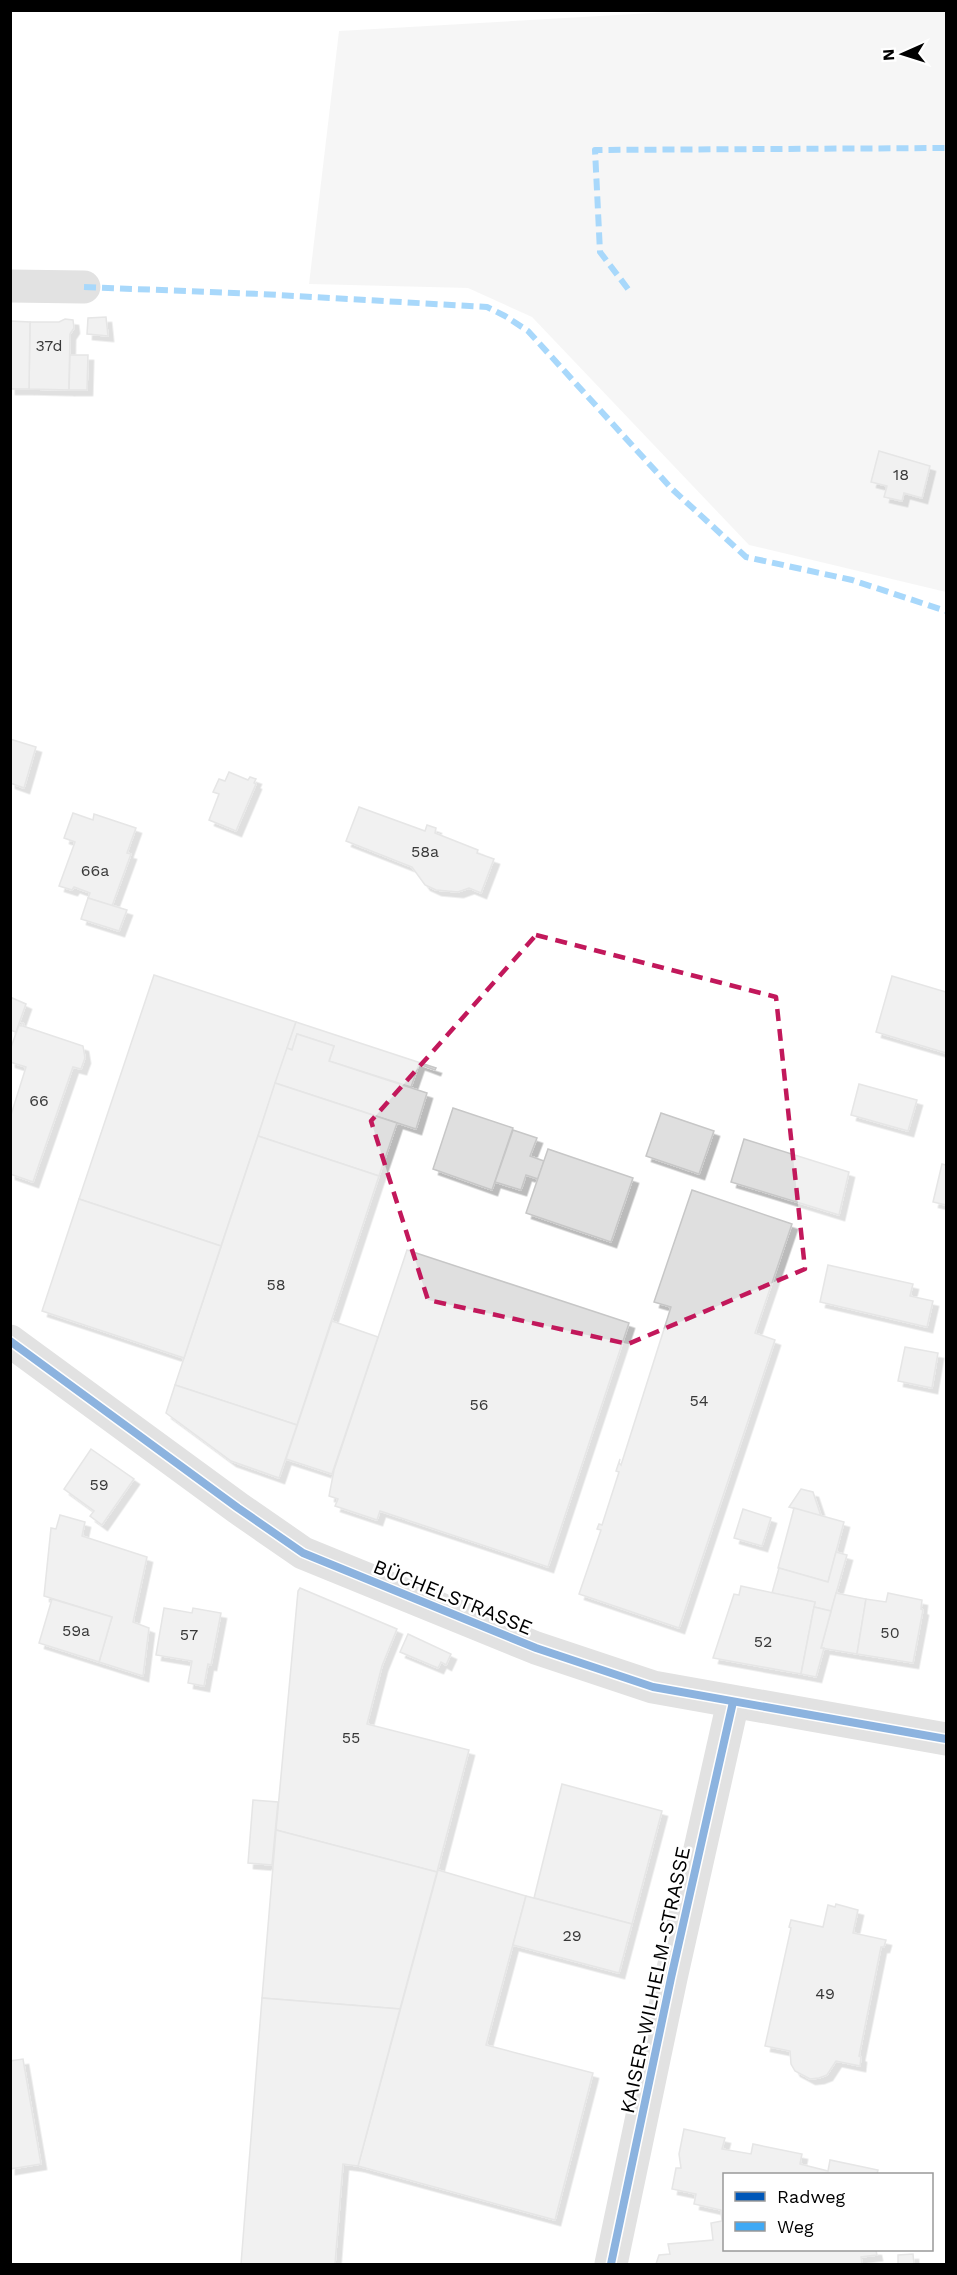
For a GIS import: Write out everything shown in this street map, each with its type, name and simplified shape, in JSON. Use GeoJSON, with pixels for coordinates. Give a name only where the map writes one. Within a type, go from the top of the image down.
{"type":"FeatureCollection","features":[{"type":"Feature","properties":{"kind":"street"},"geometry":{"type":"LineString","coordinates":[[10,286],[84,287]]}},
{"type":"Feature","properties":{"kind":"street","name":"BÜCHELSTRASSE"},"geometry":{"type":"LineString","coordinates":[[10,1341],[303,1553],[536,1648],[653,1687],[946,1739]]}},
{"type":"Feature","properties":{"kind":"street","name":"KAISER-WILHELM-STRASSE"},"geometry":{"type":"LineString","coordinates":[[611,2265],[671,1978],[733,1702]]}},
{"type":"Feature","properties":{"kind":"highlighted area"},"geometry":{"type":"Polygon","coordinates":[[[536,935],[776,997],[805,1269],[628,1344],[428,1300],[371,1121],[536,935]]]}},
{"type":"Feature","properties":{"kind":"shaded area"},"geometry":{"type":"Polygon","coordinates":[[[686,11],[946,11],[946,592],[749,545],[532,317],[468,288],[309,284],[339,31],[686,11]]]}},
{"type":"Feature","properties":{"kind":"building"},"geometry":{"type":"Polygon","coordinates":[[[106,317],[108,336],[87,334],[88,318],[106,317]]]}},
{"type":"Feature","properties":{"kind":"building"},"geometry":{"type":"Polygon","coordinates":[[[65,319],[73,320],[74,328],[70,334],[69,390],[29,389],[30,322],[59,322],[65,319]]]}},
{"type":"Feature","properties":{"kind":"building"},"geometry":{"type":"Polygon","coordinates":[[[10,321],[30,322],[29,389],[10,389],[10,321]]]}},
{"type":"Feature","properties":{"kind":"building"},"geometry":{"type":"Polygon","coordinates":[[[70,355],[88,355],[87,390],[69,390],[70,355]]]}},
{"type":"Feature","properties":{"kind":"building"},"geometry":{"type":"Polygon","coordinates":[[[879,451],[930,466],[922,498],[904,493],[902,501],[884,497],[887,486],[871,482],[879,451]]]}},
{"type":"Feature","properties":{"kind":"building"},"geometry":{"type":"Polygon","coordinates":[[[10,739],[36,747],[24,788],[10,783],[10,739]]]}},
{"type":"Feature","properties":{"kind":"building"},"geometry":{"type":"Polygon","coordinates":[[[229,772],[248,780],[250,777],[256,779],[236,831],[209,820],[219,794],[213,792],[219,779],[225,781],[229,772]]]}},
{"type":"Feature","properties":{"kind":"building"},"geometry":{"type":"Polygon","coordinates":[[[359,807],[425,831],[427,825],[436,828],[435,833],[494,859],[481,893],[469,888],[458,892],[436,890],[425,885],[412,867],[346,841],[359,807]]]}},
{"type":"Feature","properties":{"kind":"building"},"geometry":{"type":"Polygon","coordinates":[[[73,813],[93,820],[94,814],[136,828],[127,853],[131,854],[112,906],[88,898],[90,893],[74,887],[72,890],[59,886],[75,842],[64,838],[73,813]]]}},
{"type":"Feature","properties":{"kind":"building"},"geometry":{"type":"Polygon","coordinates":[[[88,898],[127,910],[119,931],[81,919],[88,898]]]}},
{"type":"Feature","properties":{"kind":"building"},"geometry":{"type":"Polygon","coordinates":[[[154,975],[296,1022],[221,1246],[79,1199],[154,975]]]}},
{"type":"Feature","properties":{"kind":"building"},"geometry":{"type":"Polygon","coordinates":[[[892,976],[946,992],[946,1053],[876,1032],[892,976]]]}},
{"type":"Feature","properties":{"kind":"building"},"geometry":{"type":"Polygon","coordinates":[[[10,997],[26,1004],[16,1032],[10,1030],[10,997]]]}},
{"type":"Feature","properties":{"kind":"building"},"geometry":{"type":"Polygon","coordinates":[[[296,1022],[436,1068],[435,1070],[419,1064],[411,1087],[329,1061],[334,1046],[297,1034],[292,1050],[287,1048],[296,1022]]]}},
{"type":"Feature","properties":{"kind":"building"},"geometry":{"type":"Polygon","coordinates":[[[22,1023],[23,1026],[83,1046],[85,1058],[81,1069],[73,1067],[33,1182],[10,1174],[10,1118],[26,1067],[10,1062],[10,1050],[19,1025],[21,1026],[22,1023]]]}},
{"type":"Feature","properties":{"kind":"building"},"geometry":{"type":"Polygon","coordinates":[[[297,1034],[334,1046],[329,1061],[427,1093],[416,1129],[275,1083],[287,1048],[292,1050],[297,1034]]]}},
{"type":"Feature","properties":{"kind":"building"},"geometry":{"type":"Polygon","coordinates":[[[275,1083],[397,1123],[379,1176],[258,1136],[275,1083]]]}},
{"type":"Feature","properties":{"kind":"building"},"geometry":{"type":"Polygon","coordinates":[[[859,1084],[917,1100],[908,1131],[851,1115],[859,1084]]]}},
{"type":"Feature","properties":{"kind":"building"},"geometry":{"type":"Polygon","coordinates":[[[453,1108],[513,1128],[492,1190],[433,1169],[453,1108]]]}},
{"type":"Feature","properties":{"kind":"building"},"geometry":{"type":"Polygon","coordinates":[[[661,1113],[714,1131],[699,1174],[646,1156],[661,1113]]]}},
{"type":"Feature","properties":{"kind":"building"},"geometry":{"type":"Polygon","coordinates":[[[513,1130],[537,1138],[530,1156],[544,1161],[538,1179],[526,1175],[521,1190],[495,1182],[513,1130]]]}},
{"type":"Feature","properties":{"kind":"building"},"geometry":{"type":"Polygon","coordinates":[[[258,1136],[379,1176],[297,1425],[175,1385],[258,1136]]]}},
{"type":"Feature","properties":{"kind":"building"},"geometry":{"type":"Polygon","coordinates":[[[744,1139],[849,1172],[839,1215],[731,1182],[744,1139]]]}},
{"type":"Feature","properties":{"kind":"building"},"geometry":{"type":"Polygon","coordinates":[[[548,1149],[633,1178],[611,1242],[526,1213],[548,1149]]]}},
{"type":"Feature","properties":{"kind":"building"},"geometry":{"type":"Polygon","coordinates":[[[942,1164],[946,1165],[946,1205],[933,1202],[942,1164]]]}},
{"type":"Feature","properties":{"kind":"building"},"geometry":{"type":"Polygon","coordinates":[[[692,1190],[792,1224],[755,1333],[775,1340],[679,1628],[579,1594],[601,1530],[597,1529],[599,1524],[602,1525],[619,1472],[616,1471],[620,1459],[621,1465],[671,1307],[654,1302],[692,1190]]]}},
{"type":"Feature","properties":{"kind":"building"},"geometry":{"type":"Polygon","coordinates":[[[79,1199],[221,1246],[184,1358],[42,1311],[79,1199]]]}},
{"type":"Feature","properties":{"kind":"building"},"geometry":{"type":"Polygon","coordinates":[[[407,1250],[629,1323],[548,1567],[380,1511],[377,1520],[335,1506],[338,1499],[329,1496],[334,1470],[407,1250]]]}},
{"type":"Feature","properties":{"kind":"building"},"geometry":{"type":"Polygon","coordinates":[[[828,1265],[913,1284],[910,1296],[933,1301],[927,1327],[820,1302],[828,1265]]]}},
{"type":"Feature","properties":{"kind":"building"},"geometry":{"type":"Polygon","coordinates":[[[332,1321],[378,1337],[332,1474],[286,1459],[332,1321]]]}},
{"type":"Feature","properties":{"kind":"building"},"geometry":{"type":"Polygon","coordinates":[[[905,1347],[938,1353],[932,1388],[898,1381],[905,1347]]]}},
{"type":"Feature","properties":{"kind":"building"},"geometry":{"type":"Polygon","coordinates":[[[175,1385],[297,1425],[279,1478],[231,1461],[166,1413],[175,1385]]]}},
{"type":"Feature","properties":{"kind":"building"},"geometry":{"type":"Polygon","coordinates":[[[91,1449],[134,1479],[102,1525],[90,1516],[94,1511],[64,1489],[91,1449]]]}},
{"type":"Feature","properties":{"kind":"building"},"geometry":{"type":"Polygon","coordinates":[[[801,1489],[813,1492],[821,1516],[789,1507],[801,1489]]]}},
{"type":"Feature","properties":{"kind":"building"},"geometry":{"type":"Polygon","coordinates":[[[794,1508],[844,1522],[828,1582],[778,1568],[794,1508]]]}},
{"type":"Feature","properties":{"kind":"building"},"geometry":{"type":"Polygon","coordinates":[[[743,1509],[771,1518],[762,1546],[734,1538],[743,1509]]]}},
{"type":"Feature","properties":{"kind":"building"},"geometry":{"type":"Polygon","coordinates":[[[60,1515],[85,1522],[82,1536],[147,1557],[133,1622],[149,1628],[143,1676],[99,1662],[112,1617],[44,1596],[51,1528],[56,1529],[60,1515]]]}},
{"type":"Feature","properties":{"kind":"building"},"geometry":{"type":"Polygon","coordinates":[[[836,1552],[847,1555],[831,1611],[814,1607],[815,1602],[772,1593],[779,1568],[828,1582],[836,1552]]]}},
{"type":"Feature","properties":{"kind":"building"},"geometry":{"type":"Polygon","coordinates":[[[741,1586],[815,1602],[801,1674],[713,1658],[734,1594],[739,1595],[741,1586]]]}},
{"type":"Feature","properties":{"kind":"building"},"geometry":{"type":"Polygon","coordinates":[[[300,1588],[397,1629],[382,1666],[367,1724],[469,1750],[437,1872],[276,1830],[300,1588]]]}},
{"type":"Feature","properties":{"kind":"building"},"geometry":{"type":"Polygon","coordinates":[[[836,1593],[866,1599],[857,1654],[821,1648],[836,1593]]]}},
{"type":"Feature","properties":{"kind":"building"},"geometry":{"type":"Polygon","coordinates":[[[888,1593],[922,1600],[921,1609],[923,1610],[913,1663],[857,1654],[866,1599],[886,1602],[888,1593]]]}},
{"type":"Feature","properties":{"kind":"building"},"geometry":{"type":"Polygon","coordinates":[[[52,1599],[112,1617],[99,1662],[39,1643],[52,1599]]]}},
{"type":"Feature","properties":{"kind":"building"},"geometry":{"type":"Polygon","coordinates":[[[814,1607],[831,1611],[816,1677],[801,1674],[814,1607]]]}},
{"type":"Feature","properties":{"kind":"building"},"geometry":{"type":"Polygon","coordinates":[[[164,1608],[192,1613],[193,1608],[221,1613],[211,1665],[208,1664],[204,1686],[188,1683],[192,1661],[156,1655],[164,1608]]]}},
{"type":"Feature","properties":{"kind":"building"},"geometry":{"type":"Polygon","coordinates":[[[408,1634],[451,1654],[446,1665],[441,1662],[438,1668],[400,1652],[408,1634]]]}},
{"type":"Feature","properties":{"kind":"building"},"geometry":{"type":"Polygon","coordinates":[[[562,1784],[662,1811],[632,1924],[534,1898],[562,1784]]]}},
{"type":"Feature","properties":{"kind":"building"},"geometry":{"type":"Polygon","coordinates":[[[253,1800],[278,1802],[272,1865],[248,1863],[253,1800]]]}},
{"type":"Feature","properties":{"kind":"building"},"geometry":{"type":"Polygon","coordinates":[[[276,1830],[437,1872],[400,2009],[262,1998],[276,1830]]]}},
{"type":"Feature","properties":{"kind":"building"},"geometry":{"type":"Polygon","coordinates":[[[438,1870],[526,1896],[486,2045],[593,2073],[555,2220],[358,2166],[438,1870]]]}},
{"type":"Feature","properties":{"kind":"building"},"geometry":{"type":"Polygon","coordinates":[[[526,1896],[632,1924],[619,1973],[513,1945],[526,1896]]]}},
{"type":"Feature","properties":{"kind":"building"},"geometry":{"type":"Polygon","coordinates":[[[836,1904],[858,1910],[853,1933],[886,1940],[884,1947],[881,1947],[859,2056],[861,2057],[860,2066],[836,2061],[827,2075],[810,2079],[795,2071],[791,2064],[790,2051],[765,2046],[791,1920],[823,1927],[828,1905],[835,1907],[836,1904]]]}},
{"type":"Feature","properties":{"kind":"building"},"geometry":{"type":"Polygon","coordinates":[[[262,1998],[400,2009],[358,2166],[343,2164],[335,2264],[241,2264],[262,1998]]]}},
{"type":"Feature","properties":{"kind":"building"},"geometry":{"type":"Polygon","coordinates":[[[23,2059],[41,2164],[10,2169],[10,2061],[23,2059]]]}},
{"type":"Feature","properties":{"kind":"building"},"geometry":{"type":"Polygon","coordinates":[[[684,2129],[725,2138],[722,2149],[751,2154],[753,2144],[802,2154],[800,2164],[828,2171],[830,2160],[878,2170],[877,2173],[723,2173],[723,2251],[876,2251],[877,2255],[861,2257],[862,2264],[656,2264],[659,2255],[670,2254],[668,2244],[713,2240],[711,2223],[722,2221],[721,2210],[694,2204],[696,2194],[672,2189],[676,2168],[681,2168],[679,2154],[684,2129]]]}},
{"type":"Feature","properties":{"kind":"building"},"geometry":{"type":"Polygon","coordinates":[[[913,2254],[914,2264],[898,2264],[898,2255],[913,2254]]]}},
{"type":"Feature","properties":{"kind":"marked path"},"geometry":{"type":"LineString","coordinates":[[628,289],[600,252],[595,150],[946,148]]}},
{"type":"Feature","properties":{"kind":"marked path"},"geometry":{"type":"LineString","coordinates":[[84,287],[487,307],[528,331],[672,489],[746,557],[852,580],[946,611]]}},
{"type":"Feature","properties":{"kind":"cycle path"},"geometry":{"type":"LineString","coordinates":[[10,1341],[303,1553],[536,1648],[653,1687],[946,1739]]}},
{"type":"Feature","properties":{"kind":"cycle path"},"geometry":{"type":"LineString","coordinates":[[611,2264],[671,1978],[733,1702]]}}]}
